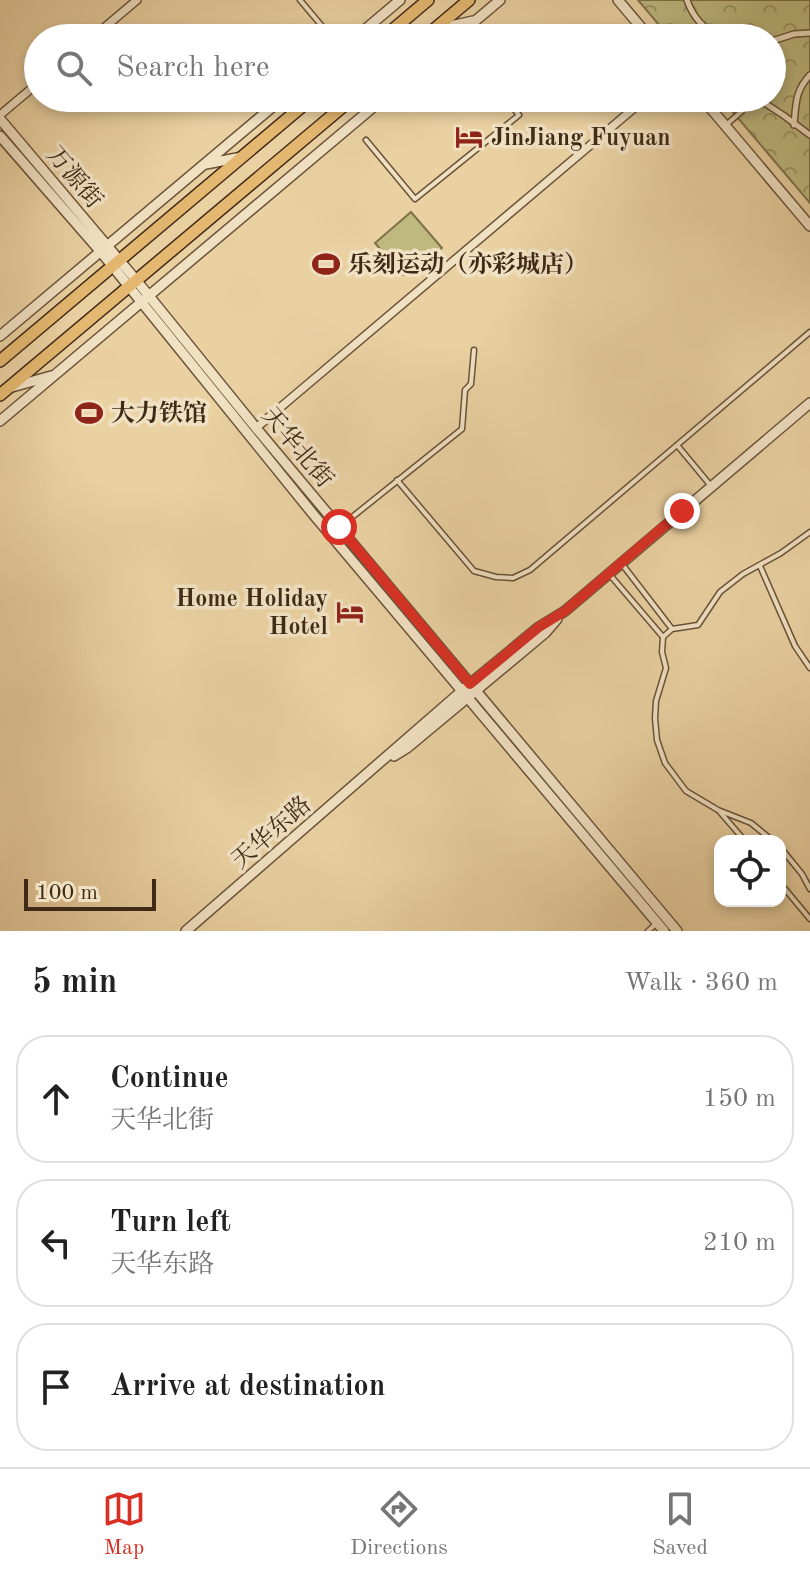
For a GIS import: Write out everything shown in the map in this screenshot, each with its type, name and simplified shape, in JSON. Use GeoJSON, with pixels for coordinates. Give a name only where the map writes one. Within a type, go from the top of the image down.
{"type":"FeatureCollection","features":[{"type":"Feature","properties":{"kind":"main road"},"geometry":{"type":"LineString","coordinates":[[400,24],[428,0]]}},
{"type":"Feature","properties":{"kind":"main road"},"geometry":{"type":"LineString","coordinates":[[441,24],[469,0]]}},
{"type":"Feature","properties":{"kind":"main road"},"geometry":{"type":"LineString","coordinates":[[0,361],[295,112]]}},
{"type":"Feature","properties":{"kind":"main road"},"geometry":{"type":"LineString","coordinates":[[4,392],[336,112]]}},
{"type":"Feature","properties":{"kind":"street"},"geometry":{"type":"LineString","coordinates":[[109,24],[137,0]]}},
{"type":"Feature","properties":{"kind":"street"},"geometry":{"type":"LineString","coordinates":[[372,24],[400,0]]}},
{"type":"Feature","properties":{"kind":"street"},"geometry":{"type":"LineString","coordinates":[[472,24],[500,0]]}},
{"type":"Feature","properties":{"kind":"street"},"geometry":{"type":"LineString","coordinates":[[618,0],[638,24]]}},
{"type":"Feature","properties":{"kind":"street"},"geometry":{"type":"LineString","coordinates":[[687,0],[691,12],[701,24]]}},
{"type":"Feature","properties":{"kind":"street"},"geometry":{"type":"LineString","coordinates":[[463,24],[477,20]]}},
{"type":"Feature","properties":{"kind":"street"},"geometry":{"type":"LineString","coordinates":[[786,37],[810,33]]}},
{"type":"Feature","properties":{"kind":"street"},"geometry":{"type":"LineString","coordinates":[[794,125],[794,101],[810,75]]}},
{"type":"Feature","properties":{"kind":"street"},"geometry":{"type":"LineString","coordinates":[[0,117],[24,96]]}},
{"type":"Feature","properties":{"kind":"street"},"geometry":{"type":"LineString","coordinates":[[0,336],[266,112]]}},
{"type":"Feature","properties":{"kind":"street"},"geometry":{"type":"LineString","coordinates":[[0,421],[367,112]]}},
{"type":"Feature","properties":{"kind":"street"},"geometry":{"type":"LineString","coordinates":[[256,428],[629,112]]}},
{"type":"Feature","properties":{"kind":"street"},"geometry":{"type":"LineString","coordinates":[[714,112],[810,226]]}},
{"type":"Feature","properties":{"kind":"street"},"geometry":{"type":"LineString","coordinates":[[778,112],[810,135]]}},
{"type":"Feature","properties":{"kind":"street","name":"万源街"},"geometry":{"type":"LineString","coordinates":[[0,117],[132,284]]}},
{"type":"Feature","properties":{"kind":"street","name":"万源街"},"geometry":{"type":"LineString","coordinates":[[0,136],[104,249]]}},
{"type":"Feature","properties":{"kind":"street"},"geometry":{"type":"LineString","coordinates":[[205,164],[242,157]]}},
{"type":"Feature","properties":{"kind":"street","name":"天华北街"},"geometry":{"type":"LineString","coordinates":[[132,284],[313,514],[469,690]]}},
{"type":"Feature","properties":{"kind":"street","name":"天华北街"},"geometry":{"type":"LineString","coordinates":[[145,300],[339,527],[663,926],[677,931]]}},
{"type":"Feature","properties":{"kind":"street"},"geometry":{"type":"LineString","coordinates":[[4,392],[54,375]]}},
{"type":"Feature","properties":{"kind":"street","name":"天华东路"},"geometry":{"type":"LineString","coordinates":[[186,931],[381,763],[407,748],[539,627],[565,611],[810,403]]}},
{"type":"Feature","properties":{"kind":"lane"},"geometry":{"type":"LineString","coordinates":[[300,0],[320,24]]}},
{"type":"Feature","properties":{"kind":"lane"},"geometry":{"type":"LineString","coordinates":[[366,140],[415,199],[519,115],[517,112]]}},
{"type":"Feature","properties":{"kind":"lane"},"geometry":{"type":"LineString","coordinates":[[725,126],[741,112]]}},
{"type":"Feature","properties":{"kind":"lane"},"geometry":{"type":"LineString","coordinates":[[397,480],[474,571],[513,578],[530,570],[810,332]]}},
{"type":"Feature","properties":{"kind":"lane"},"geometry":{"type":"LineString","coordinates":[[339,527],[462,429],[465,390],[471,384],[474,350]]}},
{"type":"Feature","properties":{"kind":"lane"},"geometry":{"type":"LineString","coordinates":[[677,445],[711,486]]}},
{"type":"Feature","properties":{"kind":"lane"},"geometry":{"type":"LineString","coordinates":[[663,637],[672,629],[698,625],[720,592],[810,532]]}},
{"type":"Feature","properties":{"kind":"lane"},"geometry":{"type":"LineString","coordinates":[[621,563],[672,629]]}},
{"type":"Feature","properties":{"kind":"lane"},"geometry":{"type":"LineString","coordinates":[[760,566],[795,646],[810,668]]}},
{"type":"Feature","properties":{"kind":"lane"},"geometry":{"type":"LineString","coordinates":[[609,573],[663,637],[662,652],[666,668],[656,701],[655,718],[657,740],[665,763],[686,791],[718,810],[751,823],[766,835]]}},
{"type":"Feature","properties":{"kind":"lane"},"geometry":{"type":"LineString","coordinates":[[718,810],[740,835]]}},
{"type":"Feature","properties":{"kind":"lane"},"geometry":{"type":"LineString","coordinates":[[786,854],[810,889]]}},
{"type":"Feature","properties":{"kind":"lane"},"geometry":{"type":"LineString","coordinates":[[786,890],[810,919]]}},
{"type":"Feature","properties":{"kind":"lane"},"geometry":{"type":"LineString","coordinates":[[648,931],[663,926]]}},
{"type":"Feature","properties":{"kind":"green space"},"geometry":{"type":"Polygon","coordinates":[[[638,0],[810,0],[810,203],[733,112],[786,112],[786,24],[658,24],[638,0]]]}},
{"type":"Feature","properties":{"kind":"green space"},"geometry":{"type":"Polygon","coordinates":[[[411,212],[442,248],[411,275],[403,275],[375,243],[411,212]]]}},
{"type":"Feature","properties":{"kind":"place","name":"JinJiang Fuyuan"},"geometry":{"type":"Point","coordinates":[469,137]}},
{"type":"Feature","properties":{"kind":"place","name":"乐刻运动（亦彩城店）"},"geometry":{"type":"Point","coordinates":[326,264]}},
{"type":"Feature","properties":{"kind":"place","name":"大力铁馆"},"geometry":{"type":"Point","coordinates":[89,413]}},
{"type":"Feature","properties":{"kind":"place","name":"Home Holiday Hotel"},"geometry":{"type":"Point","coordinates":[350,612]}},
{"type":"Feature","properties":{"kind":"route"},"geometry":{"type":"LineString","coordinates":[[339,527],[470,684],[539,627],[565,611],[682,511]]}}]}
